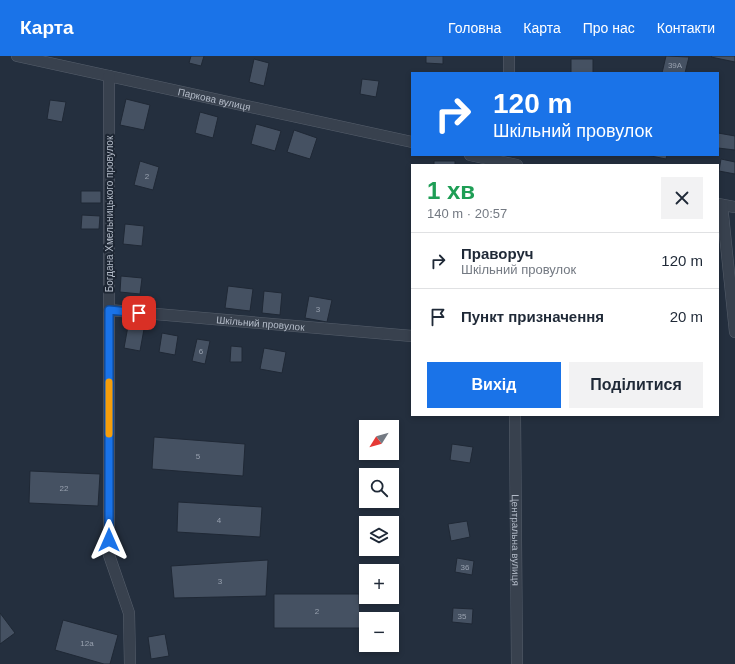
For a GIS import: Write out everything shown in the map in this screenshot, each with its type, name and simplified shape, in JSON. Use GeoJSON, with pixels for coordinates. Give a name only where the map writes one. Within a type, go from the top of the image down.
{"type":"FeatureCollection","features":[{"type":"Feature","properties":{"kind":"street","name":"Паркова вулиця"},"geometry":{"type":"LineString","coordinates":[[17,56],[411,142]]}},
{"type":"Feature","properties":{"kind":"street"},"geometry":{"type":"LineString","coordinates":[[509,56],[510,72]]}},
{"type":"Feature","properties":{"kind":"street","name":"Богдана Хмельницького провулок"},"geometry":{"type":"LineString","coordinates":[[110,76],[109,555],[129,613],[130,664]]}},
{"type":"Feature","properties":{"kind":"street"},"geometry":{"type":"LineString","coordinates":[[476,156],[514,162]]}},
{"type":"Feature","properties":{"kind":"street"},"geometry":{"type":"LineString","coordinates":[[735,208],[720,204],[735,332]]}},
{"type":"Feature","properties":{"kind":"street","name":"Шкільний провулок"},"geometry":{"type":"LineString","coordinates":[[109,310],[411,336]]}},
{"type":"Feature","properties":{"kind":"street","name":"Центральна вулиця"},"geometry":{"type":"LineString","coordinates":[[515,416],[517,664]]}},
{"type":"Feature","properties":{"kind":"building"},"geometry":{"type":"Polygon","coordinates":[[[191,56],[204,56],[201,66],[189,63],[191,56]]]}},
{"type":"Feature","properties":{"kind":"building"},"geometry":{"type":"Polygon","coordinates":[[[426,56],[443,56],[443,64],[426,63],[426,56]]]}},
{"type":"Feature","properties":{"kind":"building"},"geometry":{"type":"Polygon","coordinates":[[[666,56],[689,57],[685,72],[662,72],[666,56]]]}},
{"type":"Feature","properties":{"kind":"building"},"geometry":{"type":"Polygon","coordinates":[[[735,56],[735,62],[711,57],[735,56]]]}},
{"type":"Feature","properties":{"kind":"building"},"geometry":{"type":"Polygon","coordinates":[[[254,59],[269,63],[264,86],[249,82],[254,59]]]}},
{"type":"Feature","properties":{"kind":"building"},"geometry":{"type":"Polygon","coordinates":[[[571,59],[593,59],[593,72],[571,72],[571,59]]]}},
{"type":"Feature","properties":{"kind":"building"},"geometry":{"type":"Polygon","coordinates":[[[362,79],[379,81],[376,97],[360,94],[362,79]]]}},
{"type":"Feature","properties":{"kind":"building"},"geometry":{"type":"Polygon","coordinates":[[[126,99],[150,105],[144,130],[120,125],[126,99]]]}},
{"type":"Feature","properties":{"kind":"building"},"geometry":{"type":"Polygon","coordinates":[[[50,100],[66,102],[62,122],[47,119],[50,100]]]}},
{"type":"Feature","properties":{"kind":"building"},"geometry":{"type":"Polygon","coordinates":[[[200,112],[218,117],[213,138],[195,133],[200,112]]]}},
{"type":"Feature","properties":{"kind":"building"},"geometry":{"type":"Polygon","coordinates":[[[256,124],[281,131],[275,151],[251,144],[256,124]]]}},
{"type":"Feature","properties":{"kind":"building"},"geometry":{"type":"Polygon","coordinates":[[[294,130],[317,138],[310,159],[287,152],[294,130]]]}},
{"type":"Feature","properties":{"kind":"building"},"geometry":{"type":"Polygon","coordinates":[[[719,133],[735,136],[735,150],[719,148],[719,133]]]}},
{"type":"Feature","properties":{"kind":"building"},"geometry":{"type":"Polygon","coordinates":[[[651,156],[667,156],[666,159],[651,156]]]}},
{"type":"Feature","properties":{"kind":"building"},"geometry":{"type":"Polygon","coordinates":[[[721,159],[735,162],[735,174],[719,171],[721,159]]]}},
{"type":"Feature","properties":{"kind":"building"},"geometry":{"type":"Polygon","coordinates":[[[140,161],[159,167],[153,190],[134,185],[140,161]]]}},
{"type":"Feature","properties":{"kind":"building"},"geometry":{"type":"Polygon","coordinates":[[[434,161],[455,161],[455,164],[434,164],[434,161]]]}},
{"type":"Feature","properties":{"kind":"building"},"geometry":{"type":"Polygon","coordinates":[[[81,191],[101,191],[101,203],[81,203],[81,191]]]}},
{"type":"Feature","properties":{"kind":"building"},"geometry":{"type":"Polygon","coordinates":[[[82,215],[100,216],[99,229],[81,229],[82,215]]]}},
{"type":"Feature","properties":{"kind":"building"},"geometry":{"type":"Polygon","coordinates":[[[125,224],[144,226],[142,246],[123,244],[125,224]]]}},
{"type":"Feature","properties":{"kind":"building"},"geometry":{"type":"Polygon","coordinates":[[[121,276],[142,278],[140,294],[120,292],[121,276]]]}},
{"type":"Feature","properties":{"kind":"building"},"geometry":{"type":"Polygon","coordinates":[[[228,286],[253,289],[250,311],[225,308],[228,286]]]}},
{"type":"Feature","properties":{"kind":"building"},"geometry":{"type":"Polygon","coordinates":[[[264,291],[282,293],[280,315],[262,313],[264,291]]]}},
{"type":"Feature","properties":{"kind":"building"},"geometry":{"type":"Polygon","coordinates":[[[309,296],[332,300],[327,322],[305,318],[309,296]]]}},
{"type":"Feature","properties":{"kind":"building"},"geometry":{"type":"Polygon","coordinates":[[[128,326],[144,329],[140,351],[124,348],[128,326]]]}},
{"type":"Feature","properties":{"kind":"building"},"geometry":{"type":"Polygon","coordinates":[[[162,333],[178,336],[175,355],[159,352],[162,333]]]}},
{"type":"Feature","properties":{"kind":"building"},"geometry":{"type":"Polygon","coordinates":[[[197,339],[210,341],[205,364],[192,361],[197,339]]]}},
{"type":"Feature","properties":{"kind":"building"},"geometry":{"type":"Polygon","coordinates":[[[231,346],[242,347],[242,362],[230,362],[231,346]]]}},
{"type":"Feature","properties":{"kind":"building"},"geometry":{"type":"Polygon","coordinates":[[[264,348],[286,352],[282,373],[260,369],[264,348]]]}},
{"type":"Feature","properties":{"kind":"building"},"geometry":{"type":"Polygon","coordinates":[[[154,437],[245,444],[243,476],[152,469],[154,437]]]}},
{"type":"Feature","properties":{"kind":"building"},"geometry":{"type":"Polygon","coordinates":[[[452,444],[473,447],[470,463],[450,460],[452,444]]]}},
{"type":"Feature","properties":{"kind":"building"},"geometry":{"type":"Polygon","coordinates":[[[30,471],[100,474],[98,506],[29,503],[30,471]]]}},
{"type":"Feature","properties":{"kind":"building"},"geometry":{"type":"Polygon","coordinates":[[[178,502],[262,507],[260,537],[177,532],[178,502]]]}},
{"type":"Feature","properties":{"kind":"building"},"geometry":{"type":"Polygon","coordinates":[[[467,521],[470,537],[451,541],[448,524],[467,521]]]}},
{"type":"Feature","properties":{"kind":"building"},"geometry":{"type":"Polygon","coordinates":[[[457,558],[474,561],[472,575],[455,572],[457,558]]]}},
{"type":"Feature","properties":{"kind":"building"},"geometry":{"type":"Polygon","coordinates":[[[268,560],[266,596],[174,598],[171,566],[268,560]]]}},
{"type":"Feature","properties":{"kind":"building"},"geometry":{"type":"Polygon","coordinates":[[[274,594],[359,594],[359,628],[274,628],[274,594]]]}},
{"type":"Feature","properties":{"kind":"building"},"geometry":{"type":"Polygon","coordinates":[[[453,608],[473,609],[472,624],[452,622],[453,608]]]}},
{"type":"Feature","properties":{"kind":"building"},"geometry":{"type":"Polygon","coordinates":[[[0,613],[15,633],[0,644],[0,613]]]}},
{"type":"Feature","properties":{"kind":"building"},"geometry":{"type":"Polygon","coordinates":[[[63,620],[118,635],[110,664],[104,664],[55,650],[63,620]]]}},
{"type":"Feature","properties":{"kind":"building"},"geometry":{"type":"Polygon","coordinates":[[[165,634],[169,656],[151,659],[148,637],[165,634]]]}},
{"type":"Feature","properties":{"kind":"slow traffic"},"geometry":{"type":"LineString","coordinates":[[109,382],[109,434]]}},
{"type":"Feature","properties":{"kind":"route"},"geometry":{"type":"LineString","coordinates":[[109,540],[109,310],[139,313]]}}]}
